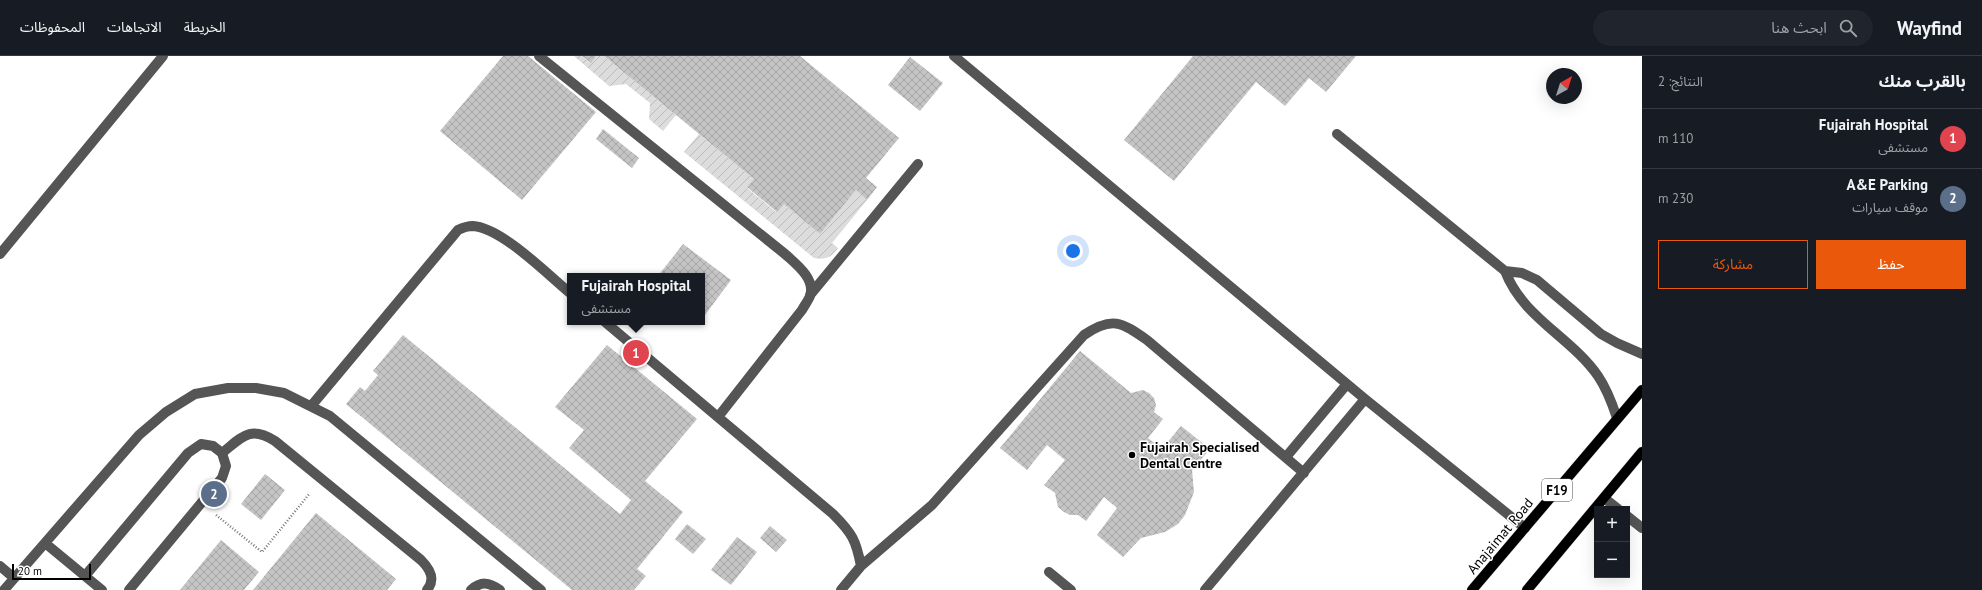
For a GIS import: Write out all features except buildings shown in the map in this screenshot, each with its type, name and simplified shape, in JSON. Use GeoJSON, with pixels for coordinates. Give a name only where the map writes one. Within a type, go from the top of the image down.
{"type":"FeatureCollection","features":[{"type":"Feature","properties":{"kind":"main road","name":"Anajaimat Road"},"geometry":{"type":"LineString","coordinates":[[1472,590],[1642,390]]}},
{"type":"Feature","properties":{"kind":"main road"},"geometry":{"type":"LineString","coordinates":[[1527,590],[1642,452]]}},
{"type":"Feature","properties":{"kind":"street"},"geometry":{"type":"LineString","coordinates":[[0,254],[163,56]]}},
{"type":"Feature","properties":{"kind":"street"},"geometry":{"type":"LineString","coordinates":[[539,56],[795,263],[810,282],[810,295]]}},
{"type":"Feature","properties":{"kind":"street"},"geometry":{"type":"LineString","coordinates":[[954,56],[1365,399],[1525,528]]}},
{"type":"Feature","properties":{"kind":"street"},"geometry":{"type":"LineString","coordinates":[[1337,134],[1505,271],[1511,286],[1520,300],[1588,363],[1598,375],[1606,389],[1617,418]]}},
{"type":"Feature","properties":{"kind":"street"},"geometry":{"type":"LineString","coordinates":[[718,417],[802,310],[810,295],[918,164]]}},
{"type":"Feature","properties":{"kind":"street"},"geometry":{"type":"LineString","coordinates":[[312,405],[458,230],[471,226],[490,230],[510,243],[567,290]]}},
{"type":"Feature","properties":{"kind":"street"},"geometry":{"type":"LineString","coordinates":[[1505,271],[1522,273],[1537,280],[1601,334],[1617,344],[1642,354]]}},
{"type":"Feature","properties":{"kind":"street"},"geometry":{"type":"LineString","coordinates":[[841,590],[861,566],[932,505],[1084,335],[1098,325],[1114,322],[1130,328],[1147,340],[1304,473]]}},
{"type":"Feature","properties":{"kind":"street"},"geometry":{"type":"LineString","coordinates":[[609,325],[833,514],[848,529],[857,544],[861,566]]}},
{"type":"Feature","properties":{"kind":"street"},"geometry":{"type":"LineString","coordinates":[[1286,457],[1347,384]]}},
{"type":"Feature","properties":{"kind":"street"},"geometry":{"type":"LineString","coordinates":[[4,590],[139,435],[166,412],[195,394],[228,388],[256,388],[284,393],[312,405],[330,416],[541,590]]}},
{"type":"Feature","properties":{"kind":"street"},"geometry":{"type":"LineString","coordinates":[[1204,590],[1365,399]]}},
{"type":"Feature","properties":{"kind":"street"},"geometry":{"type":"LineString","coordinates":[[222,453],[247,435],[255,432],[266,435],[421,560],[429,568],[432,577],[427,590]]}},
{"type":"Feature","properties":{"kind":"street"},"geometry":{"type":"LineString","coordinates":[[85,576],[188,453],[201,444],[213,446],[222,453],[226,466],[222,478],[129,590]]}},
{"type":"Feature","properties":{"kind":"street"},"geometry":{"type":"LineString","coordinates":[[1604,498],[1614,506]]}},
{"type":"Feature","properties":{"kind":"street"},"geometry":{"type":"LineString","coordinates":[[1630,518],[1642,528]]}},
{"type":"Feature","properties":{"kind":"street"},"geometry":{"type":"LineString","coordinates":[[45,543],[85,576],[98,589]]}},
{"type":"Feature","properties":{"kind":"street"},"geometry":{"type":"LineString","coordinates":[[0,566],[14,578]]}},
{"type":"Feature","properties":{"kind":"street"},"geometry":{"type":"LineString","coordinates":[[1049,572],[1071,590]]}},
{"type":"Feature","properties":{"kind":"street"},"geometry":{"type":"LineString","coordinates":[[470,590],[483,582],[491,584],[500,590]]}},
{"type":"Feature","properties":{"kind":"path"},"geometry":{"type":"LineString","coordinates":[[202,503],[262,552],[322,479]]}},
{"type":"Feature","properties":{"kind":"shaded area"},"geometry":{"type":"Polygon","coordinates":[[[574,56],[582,56],[590,63],[596,56],[604,56],[676,115],[663,131],[649,119],[650,103],[626,84],[609,86],[574,56]]]}},
{"type":"Feature","properties":{"kind":"shaded area"},"geometry":{"type":"Polygon","coordinates":[[[699,134],[754,179],[747,188],[776,212],[784,204],[820,234],[856,190],[867,200],[832,243],[838,248],[828,258],[814,258],[684,152],[699,134]]]}},
{"type":"Feature","properties":{"kind":"place","name":"Fujairah Hospital"},"geometry":{"type":"Point","coordinates":[636,353]}},
{"type":"Feature","properties":{"kind":"place","name":"Fujairah Specialised Dental Centre"},"geometry":{"type":"Point","coordinates":[1132,455]}},
{"type":"Feature","properties":{"kind":"place","name":"A&E Parking"},"geometry":{"type":"Point","coordinates":[214,494]}}]}
